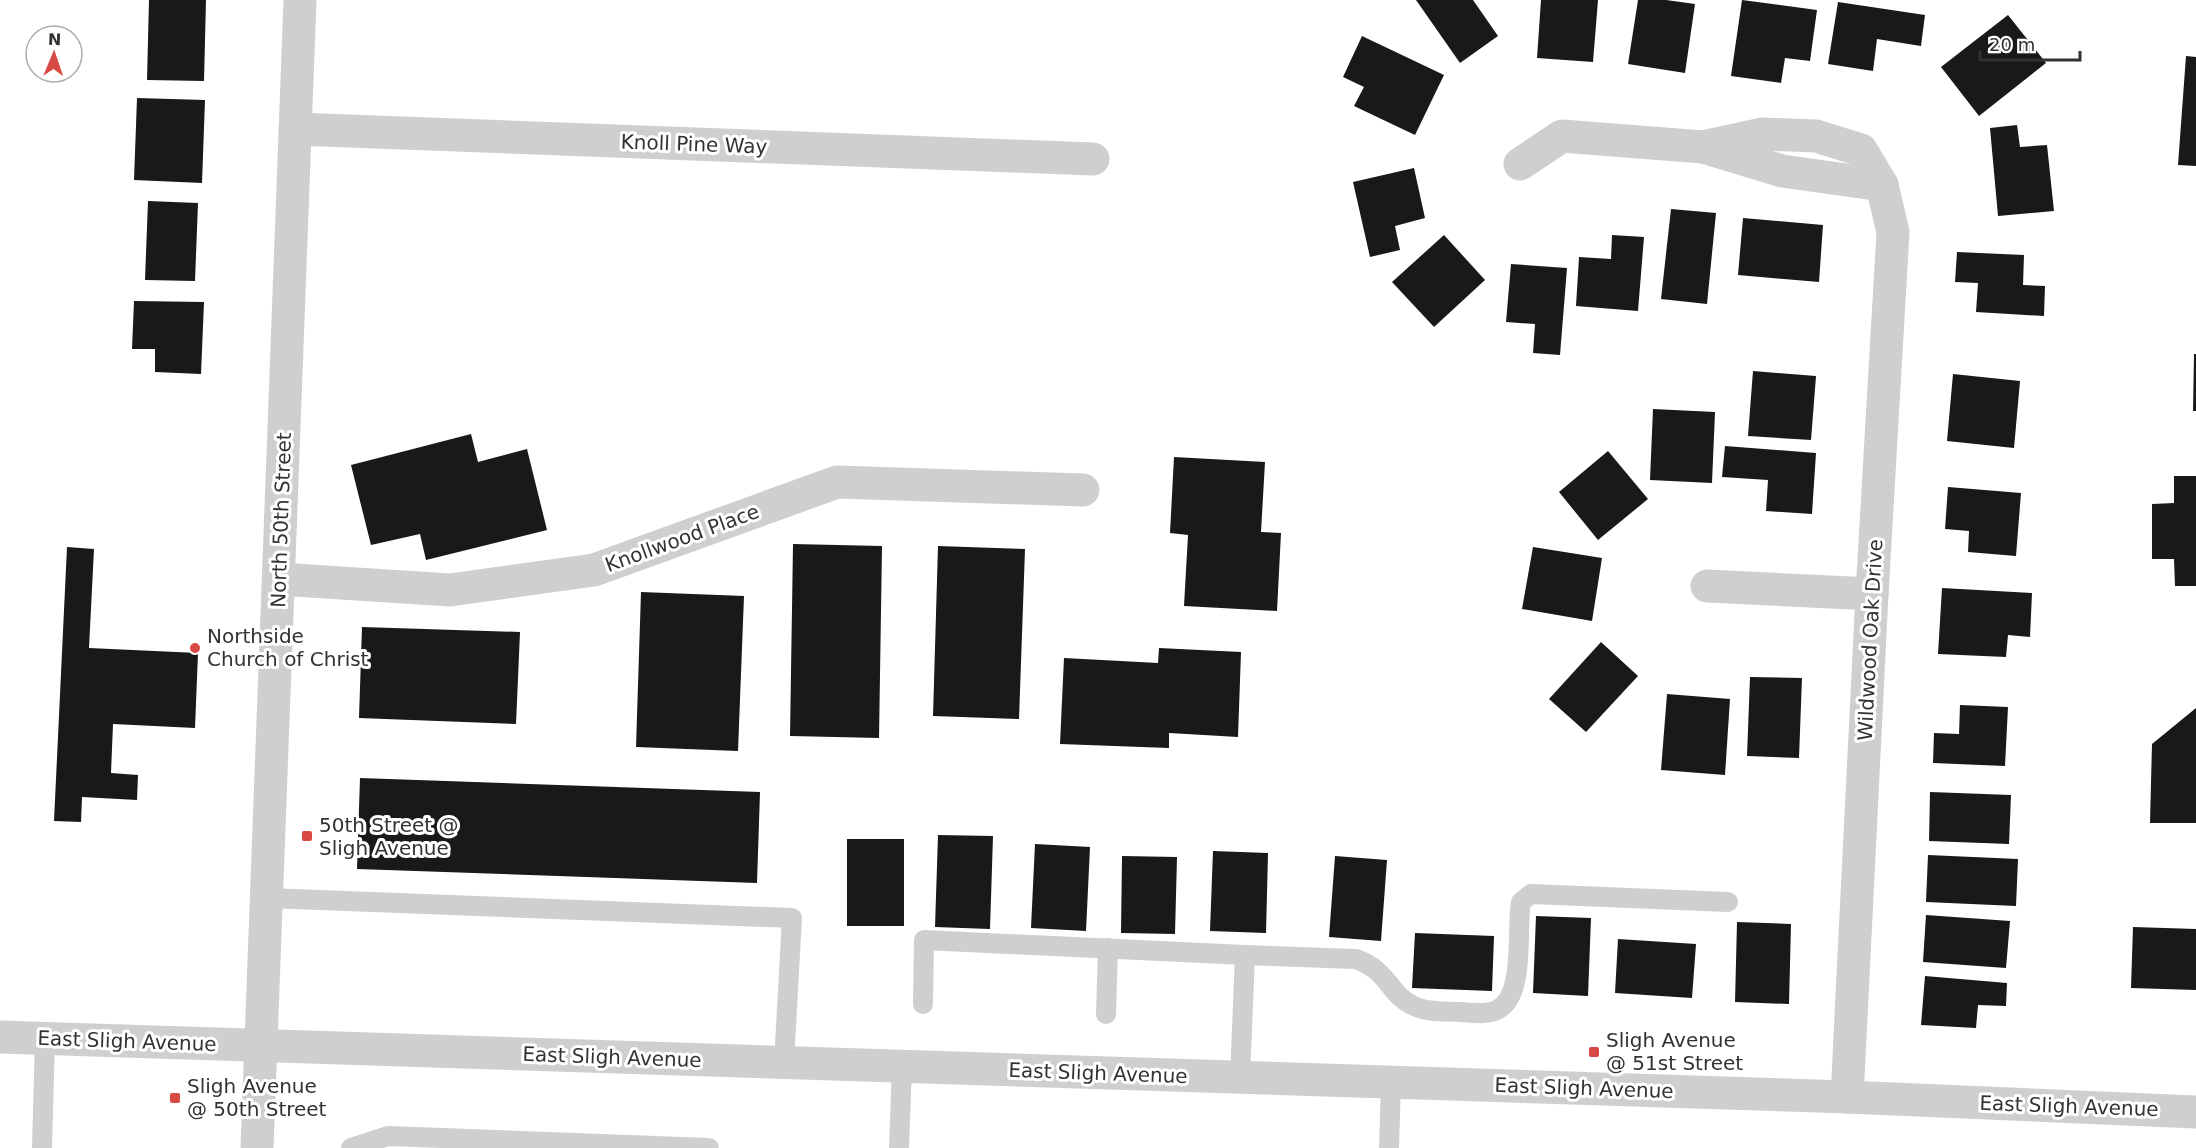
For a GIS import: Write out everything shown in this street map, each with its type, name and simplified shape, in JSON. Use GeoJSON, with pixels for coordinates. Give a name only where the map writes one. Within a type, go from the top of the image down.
{"type":"FeatureCollection","features":[{"type":"Feature","properties":{"kind":"street","name":"North 50th Street"},"geometry":{"type":"LineString","coordinates":[[257,1148],[300,0]]}},
{"type":"Feature","properties":{"kind":"street","name":"Knoll Pine Way"},"geometry":{"type":"LineString","coordinates":[[295,129],[1093,159]]}},
{"type":"Feature","properties":{"kind":"street","name":"Wildwood Oak Drive"},"geometry":{"type":"LineString","coordinates":[[1520,164],[1562,136],[1703,147],[1763,134],[1816,136],[1861,150],[1882,185],[1893,232],[1847,1096]]}},
{"type":"Feature","properties":{"kind":"street","name":"Knollwood Place"},"geometry":{"type":"LineString","coordinates":[[279,579],[450,590],[594,570],[837,482],[1083,490]]}},
{"type":"Feature","properties":{"kind":"street"},"geometry":{"type":"LineString","coordinates":[[1707,586],[1872,594]]}},
{"type":"Feature","properties":{"kind":"street","name":"East Sligh Avenue"},"geometry":{"type":"LineString","coordinates":[[0,1036],[1391,1083],[1847,1096],[2196,1112]]}},
{"type":"Feature","properties":{"kind":"lane"},"geometry":{"type":"LineString","coordinates":[[923,1004],[924,940],[1356,959],[1373,966],[1410,1005],[1425,1010],[1482,1014],[1499,1009],[1511,994],[1518,974],[1521,902],[1531,894],[1728,902]]}},
{"type":"Feature","properties":{"kind":"lane"},"geometry":{"type":"LineString","coordinates":[[267,898],[792,918],[784,1063]]}},
{"type":"Feature","properties":{"kind":"lane"},"geometry":{"type":"LineString","coordinates":[[1106,1014],[1108,948]]}},
{"type":"Feature","properties":{"kind":"lane"},"geometry":{"type":"LineString","coordinates":[[1240,1078],[1245,955]]}},
{"type":"Feature","properties":{"kind":"lane"},"geometry":{"type":"LineString","coordinates":[[42,1148],[45,1038]]}},
{"type":"Feature","properties":{"kind":"lane"},"geometry":{"type":"LineString","coordinates":[[899,1148],[902,1066]]}},
{"type":"Feature","properties":{"kind":"lane"},"geometry":{"type":"LineString","coordinates":[[1389,1148],[1391,1083]]}},
{"type":"Feature","properties":{"kind":"lane"},"geometry":{"type":"LineString","coordinates":[[351,1148],[388,1136],[709,1148]]}},
{"type":"Feature","properties":{"kind":"building"},"geometry":{"type":"Polygon","coordinates":[[[149,0],[206,0],[204,81],[147,80],[149,0]]]}},
{"type":"Feature","properties":{"kind":"building"},"geometry":{"type":"Polygon","coordinates":[[[1416,0],[1473,0],[1498,36],[1460,63],[1416,0]]]}},
{"type":"Feature","properties":{"kind":"building"},"geometry":{"type":"Polygon","coordinates":[[[1541,0],[1598,0],[1593,62],[1537,58],[1541,0]]]}},
{"type":"Feature","properties":{"kind":"building"},"geometry":{"type":"Polygon","coordinates":[[[1638,0],[1666,0],[1695,4],[1685,73],[1628,64],[1638,0]]]}},
{"type":"Feature","properties":{"kind":"building"},"geometry":{"type":"Polygon","coordinates":[[[1742,0],[1817,10],[1810,61],[1785,58],[1781,83],[1731,76],[1742,0]]]}},
{"type":"Feature","properties":{"kind":"building"},"geometry":{"type":"Polygon","coordinates":[[[1838,2],[1925,15],[1921,46],[1877,39],[1873,71],[1828,64],[1838,2]]]}},
{"type":"Feature","properties":{"kind":"building"},"geometry":{"type":"Polygon","coordinates":[[[2008,15],[2046,63],[1979,116],[1941,67],[2008,15]]]}},
{"type":"Feature","properties":{"kind":"building"},"geometry":{"type":"Polygon","coordinates":[[[1362,36],[1444,75],[1415,135],[1354,106],[1364,87],[1343,77],[1362,36]]]}},
{"type":"Feature","properties":{"kind":"building"},"geometry":{"type":"Polygon","coordinates":[[[2186,56],[2196,57],[2196,166],[2178,165],[2186,56]]]}},
{"type":"Feature","properties":{"kind":"building"},"geometry":{"type":"Polygon","coordinates":[[[137,98],[205,100],[202,183],[134,180],[137,98]]]}},
{"type":"Feature","properties":{"kind":"building"},"geometry":{"type":"Polygon","coordinates":[[[2017,125],[2020,147],[2047,145],[2054,211],[1998,216],[1990,128],[2017,125]]]}},
{"type":"Feature","properties":{"kind":"building"},"geometry":{"type":"Polygon","coordinates":[[[1414,168],[1425,218],[1395,226],[1400,250],[1370,257],[1353,182],[1414,168]]]}},
{"type":"Feature","properties":{"kind":"building"},"geometry":{"type":"Polygon","coordinates":[[[148,201],[198,203],[195,281],[145,280],[148,201]]]}},
{"type":"Feature","properties":{"kind":"building"},"geometry":{"type":"Polygon","coordinates":[[[1671,209],[1716,213],[1707,304],[1661,299],[1671,209]]]}},
{"type":"Feature","properties":{"kind":"building"},"geometry":{"type":"Polygon","coordinates":[[[1743,218],[1823,225],[1819,282],[1738,275],[1743,218]]]}},
{"type":"Feature","properties":{"kind":"building"},"geometry":{"type":"Polygon","coordinates":[[[1444,235],[1485,280],[1434,327],[1392,282],[1444,235]]]}},
{"type":"Feature","properties":{"kind":"building"},"geometry":{"type":"Polygon","coordinates":[[[1612,235],[1644,237],[1638,311],[1576,306],[1579,257],[1611,259],[1612,235]]]}},
{"type":"Feature","properties":{"kind":"building"},"geometry":{"type":"Polygon","coordinates":[[[1957,252],[2024,255],[2023,285],[2045,286],[2044,316],[1976,312],[1978,283],[1955,282],[1957,252]]]}},
{"type":"Feature","properties":{"kind":"building"},"geometry":{"type":"Polygon","coordinates":[[[1511,264],[1567,268],[1560,355],[1533,353],[1535,324],[1506,322],[1511,264]]]}},
{"type":"Feature","properties":{"kind":"building"},"geometry":{"type":"Polygon","coordinates":[[[134,301],[204,302],[201,374],[155,372],[155,349],[132,349],[134,301]]]}},
{"type":"Feature","properties":{"kind":"building"},"geometry":{"type":"Polygon","coordinates":[[[2194,354],[2196,354],[2196,411],[2193,411],[2194,354]]]}},
{"type":"Feature","properties":{"kind":"building"},"geometry":{"type":"Polygon","coordinates":[[[1753,371],[1816,376],[1811,440],[1748,436],[1753,371]]]}},
{"type":"Feature","properties":{"kind":"building"},"geometry":{"type":"Polygon","coordinates":[[[1953,374],[2020,381],[2014,448],[1947,441],[1953,374]]]}},
{"type":"Feature","properties":{"kind":"building"},"geometry":{"type":"Polygon","coordinates":[[[1653,409],[1715,412],[1712,483],[1650,480],[1653,409]]]}},
{"type":"Feature","properties":{"kind":"building"},"geometry":{"type":"Polygon","coordinates":[[[471,434],[478,462],[527,449],[547,530],[426,560],[420,534],[371,545],[351,465],[471,434]]]}},
{"type":"Feature","properties":{"kind":"building"},"geometry":{"type":"Polygon","coordinates":[[[1725,446],[1816,453],[1812,514],[1766,511],[1768,480],[1722,477],[1725,446]]]}},
{"type":"Feature","properties":{"kind":"building"},"geometry":{"type":"Polygon","coordinates":[[[1608,451],[1648,499],[1598,540],[1559,492],[1608,451]]]}},
{"type":"Feature","properties":{"kind":"building"},"geometry":{"type":"Polygon","coordinates":[[[1174,457],[1265,462],[1261,532],[1281,533],[1277,611],[1184,606],[1188,535],[1170,533],[1174,457]]]}},
{"type":"Feature","properties":{"kind":"building"},"geometry":{"type":"Polygon","coordinates":[[[2174,476],[2196,476],[2196,586],[2175,586],[2174,559],[2152,559],[2152,504],[2174,503],[2174,476]]]}},
{"type":"Feature","properties":{"kind":"building"},"geometry":{"type":"Polygon","coordinates":[[[1948,487],[2021,493],[2016,556],[1968,552],[1969,531],[1945,529],[1948,487]]]}},
{"type":"Feature","properties":{"kind":"building"},"geometry":{"type":"Polygon","coordinates":[[[793,544],[882,546],[879,738],[790,736],[793,544]]]}},
{"type":"Feature","properties":{"kind":"building"},"geometry":{"type":"Polygon","coordinates":[[[938,546],[1025,549],[1019,719],[933,716],[938,546]]]}},
{"type":"Feature","properties":{"kind":"building"},"geometry":{"type":"Polygon","coordinates":[[[67,547],[94,549],[89,648],[198,653],[195,728],[113,724],[111,773],[138,775],[137,800],[82,797],[81,822],[54,821],[67,547]]]}},
{"type":"Feature","properties":{"kind":"building"},"geometry":{"type":"Polygon","coordinates":[[[1533,547],[1602,558],[1592,621],[1522,609],[1533,547]]]}},
{"type":"Feature","properties":{"kind":"building"},"geometry":{"type":"Polygon","coordinates":[[[1942,588],[2032,593],[2030,637],[2008,635],[2006,657],[1938,654],[1942,588]]]}},
{"type":"Feature","properties":{"kind":"building"},"geometry":{"type":"Polygon","coordinates":[[[641,592],[744,596],[738,751],[636,747],[641,592]]]}},
{"type":"Feature","properties":{"kind":"building"},"geometry":{"type":"Polygon","coordinates":[[[362,627],[520,632],[516,724],[359,718],[362,627]]]}},
{"type":"Feature","properties":{"kind":"building"},"geometry":{"type":"Polygon","coordinates":[[[1601,642],[1638,676],[1586,732],[1549,699],[1601,642]]]}},
{"type":"Feature","properties":{"kind":"building"},"geometry":{"type":"Polygon","coordinates":[[[1159,648],[1241,652],[1238,737],[1169,733],[1169,748],[1060,744],[1064,658],[1158,663],[1159,648]]]}},
{"type":"Feature","properties":{"kind":"building"},"geometry":{"type":"Polygon","coordinates":[[[1750,677],[1802,678],[1799,758],[1747,756],[1750,677]]]}},
{"type":"Feature","properties":{"kind":"building"},"geometry":{"type":"Polygon","coordinates":[[[1667,694],[1730,699],[1725,775],[1661,770],[1667,694]]]}},
{"type":"Feature","properties":{"kind":"building"},"geometry":{"type":"Polygon","coordinates":[[[1960,705],[2008,707],[2005,766],[1933,763],[1934,733],[1959,734],[1960,705]]]}},
{"type":"Feature","properties":{"kind":"building"},"geometry":{"type":"Polygon","coordinates":[[[2196,708],[2196,823],[2150,823],[2152,744],[2196,708]]]}},
{"type":"Feature","properties":{"kind":"building"},"geometry":{"type":"Polygon","coordinates":[[[360,778],[760,792],[757,883],[357,869],[360,778]]]}},
{"type":"Feature","properties":{"kind":"building"},"geometry":{"type":"Polygon","coordinates":[[[1930,792],[2011,795],[2009,844],[1929,841],[1930,792]]]}},
{"type":"Feature","properties":{"kind":"building"},"geometry":{"type":"Polygon","coordinates":[[[938,835],[993,836],[990,929],[935,927],[938,835]]]}},
{"type":"Feature","properties":{"kind":"building"},"geometry":{"type":"Polygon","coordinates":[[[847,839],[904,839],[904,926],[847,926],[847,839]]]}},
{"type":"Feature","properties":{"kind":"building"},"geometry":{"type":"Polygon","coordinates":[[[1035,844],[1090,847],[1086,931],[1031,928],[1035,844]]]}},
{"type":"Feature","properties":{"kind":"building"},"geometry":{"type":"Polygon","coordinates":[[[1213,851],[1268,853],[1266,933],[1210,931],[1213,851]]]}},
{"type":"Feature","properties":{"kind":"building"},"geometry":{"type":"Polygon","coordinates":[[[1928,855],[2018,859],[2016,906],[1926,902],[1928,855]]]}},
{"type":"Feature","properties":{"kind":"building"},"geometry":{"type":"Polygon","coordinates":[[[1122,856],[1177,857],[1175,934],[1121,933],[1122,856]]]}},
{"type":"Feature","properties":{"kind":"building"},"geometry":{"type":"Polygon","coordinates":[[[1335,856],[1387,860],[1381,941],[1329,937],[1335,856]]]}},
{"type":"Feature","properties":{"kind":"building"},"geometry":{"type":"Polygon","coordinates":[[[1926,915],[2010,921],[2006,968],[1923,962],[1926,915]]]}},
{"type":"Feature","properties":{"kind":"building"},"geometry":{"type":"Polygon","coordinates":[[[1536,916],[1591,918],[1588,996],[1533,993],[1536,916]]]}},
{"type":"Feature","properties":{"kind":"building"},"geometry":{"type":"Polygon","coordinates":[[[1737,922],[1791,924],[1789,1004],[1735,1002],[1737,922]]]}},
{"type":"Feature","properties":{"kind":"building"},"geometry":{"type":"Polygon","coordinates":[[[2133,927],[2196,929],[2196,990],[2131,988],[2133,927]]]}},
{"type":"Feature","properties":{"kind":"building"},"geometry":{"type":"Polygon","coordinates":[[[1415,933],[1494,936],[1492,991],[1412,988],[1415,933]]]}},
{"type":"Feature","properties":{"kind":"building"},"geometry":{"type":"Polygon","coordinates":[[[1618,939],[1696,944],[1692,998],[1615,993],[1618,939]]]}},
{"type":"Feature","properties":{"kind":"building"},"geometry":{"type":"Polygon","coordinates":[[[1925,976],[2007,983],[2006,1006],[1978,1005],[1976,1028],[1921,1025],[1925,976]]]}},
{"type":"Feature","properties":{"kind":"place","name":"Northside Church of Christ"},"geometry":{"type":"Point","coordinates":[195,648]}},
{"type":"Feature","properties":{"kind":"place","name":"50th Street @ Sligh Avenue"},"geometry":{"type":"Point","coordinates":[307,836]}},
{"type":"Feature","properties":{"kind":"place","name":"Sligh Avenue @ 51st Street"},"geometry":{"type":"Point","coordinates":[1594,1052]}},
{"type":"Feature","properties":{"kind":"place","name":"Sligh Avenue @ 50th Street"},"geometry":{"type":"Point","coordinates":[175,1098]}}]}
